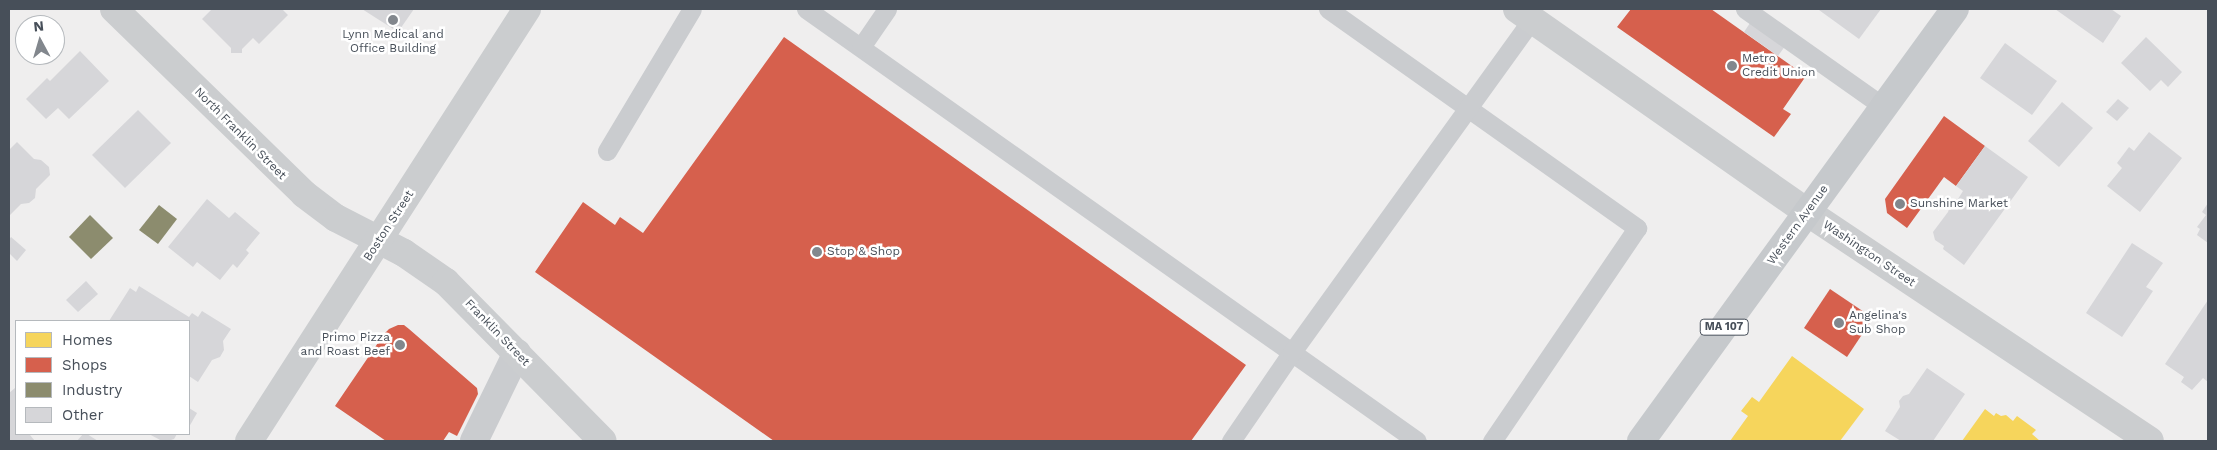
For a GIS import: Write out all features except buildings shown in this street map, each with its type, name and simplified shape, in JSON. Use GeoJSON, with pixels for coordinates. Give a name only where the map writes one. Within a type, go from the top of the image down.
{"type":"FeatureCollection","features":[{"type":"Feature","properties":{"kind":"main road","name":"North Franklin Street"},"geometry":{"type":"LineString","coordinates":[[114,9],[288,181],[336,218],[380,241]]}},
{"type":"Feature","properties":{"kind":"main road","name":"Boston Street"},"geometry":{"type":"LineString","coordinates":[[249,441],[380,241],[528,9]]}},
{"type":"Feature","properties":{"kind":"main road","name":"Western Avenue"},"geometry":{"type":"LineString","coordinates":[[1641,441],[1955,9]]}},
{"type":"Feature","properties":{"kind":"main road","name":"Washington Street"},"geometry":{"type":"LineString","coordinates":[[1525,14],[1807,212],[2149,441]]}},
{"type":"Feature","properties":{"kind":"main road","name":"Franklin Street"},"geometry":{"type":"LineString","coordinates":[[380,241],[404,253],[441,278],[603,441]]}},
{"type":"Feature","properties":{"kind":"street"},"geometry":{"type":"LineString","coordinates":[[474,441],[517,353]]}},
{"type":"Feature","properties":{"kind":"lane"},"geometry":{"type":"LineString","coordinates":[[607,151],[692,9]]}},
{"type":"Feature","properties":{"kind":"lane"},"geometry":{"type":"LineString","coordinates":[[806,9],[1417,441]]}},
{"type":"Feature","properties":{"kind":"lane"},"geometry":{"type":"LineString","coordinates":[[861,47],[887,9]]}},
{"type":"Feature","properties":{"kind":"lane"},"geometry":{"type":"LineString","coordinates":[[1328,9],[1469,107],[1637,228],[1492,441]]}},
{"type":"Feature","properties":{"kind":"lane"},"geometry":{"type":"LineString","coordinates":[[1745,9],[1884,107]]}},
{"type":"Feature","properties":{"kind":"lane"},"geometry":{"type":"LineString","coordinates":[[1231,441],[1292,352],[1469,107],[1525,14]]}},
{"type":"Feature","properties":{"kind":"place","name":"Lynn Medical and Office Building"},"geometry":{"type":"Point","coordinates":[393,20]}},
{"type":"Feature","properties":{"kind":"place","name":"Metro Credit Union"},"geometry":{"type":"Point","coordinates":[1732,66]}},
{"type":"Feature","properties":{"kind":"place","name":"Sunshine Market"},"geometry":{"type":"Point","coordinates":[1900,204]}},
{"type":"Feature","properties":{"kind":"place","name":"Stop & Shop"},"geometry":{"type":"Point","coordinates":[817,252]}},
{"type":"Feature","properties":{"kind":"place","name":"Angelina's Sub Shop"},"geometry":{"type":"Point","coordinates":[1839,323]}},
{"type":"Feature","properties":{"kind":"place","name":"Primo Pizza and Roast Beef"},"geometry":{"type":"Point","coordinates":[400,345]}}]}
